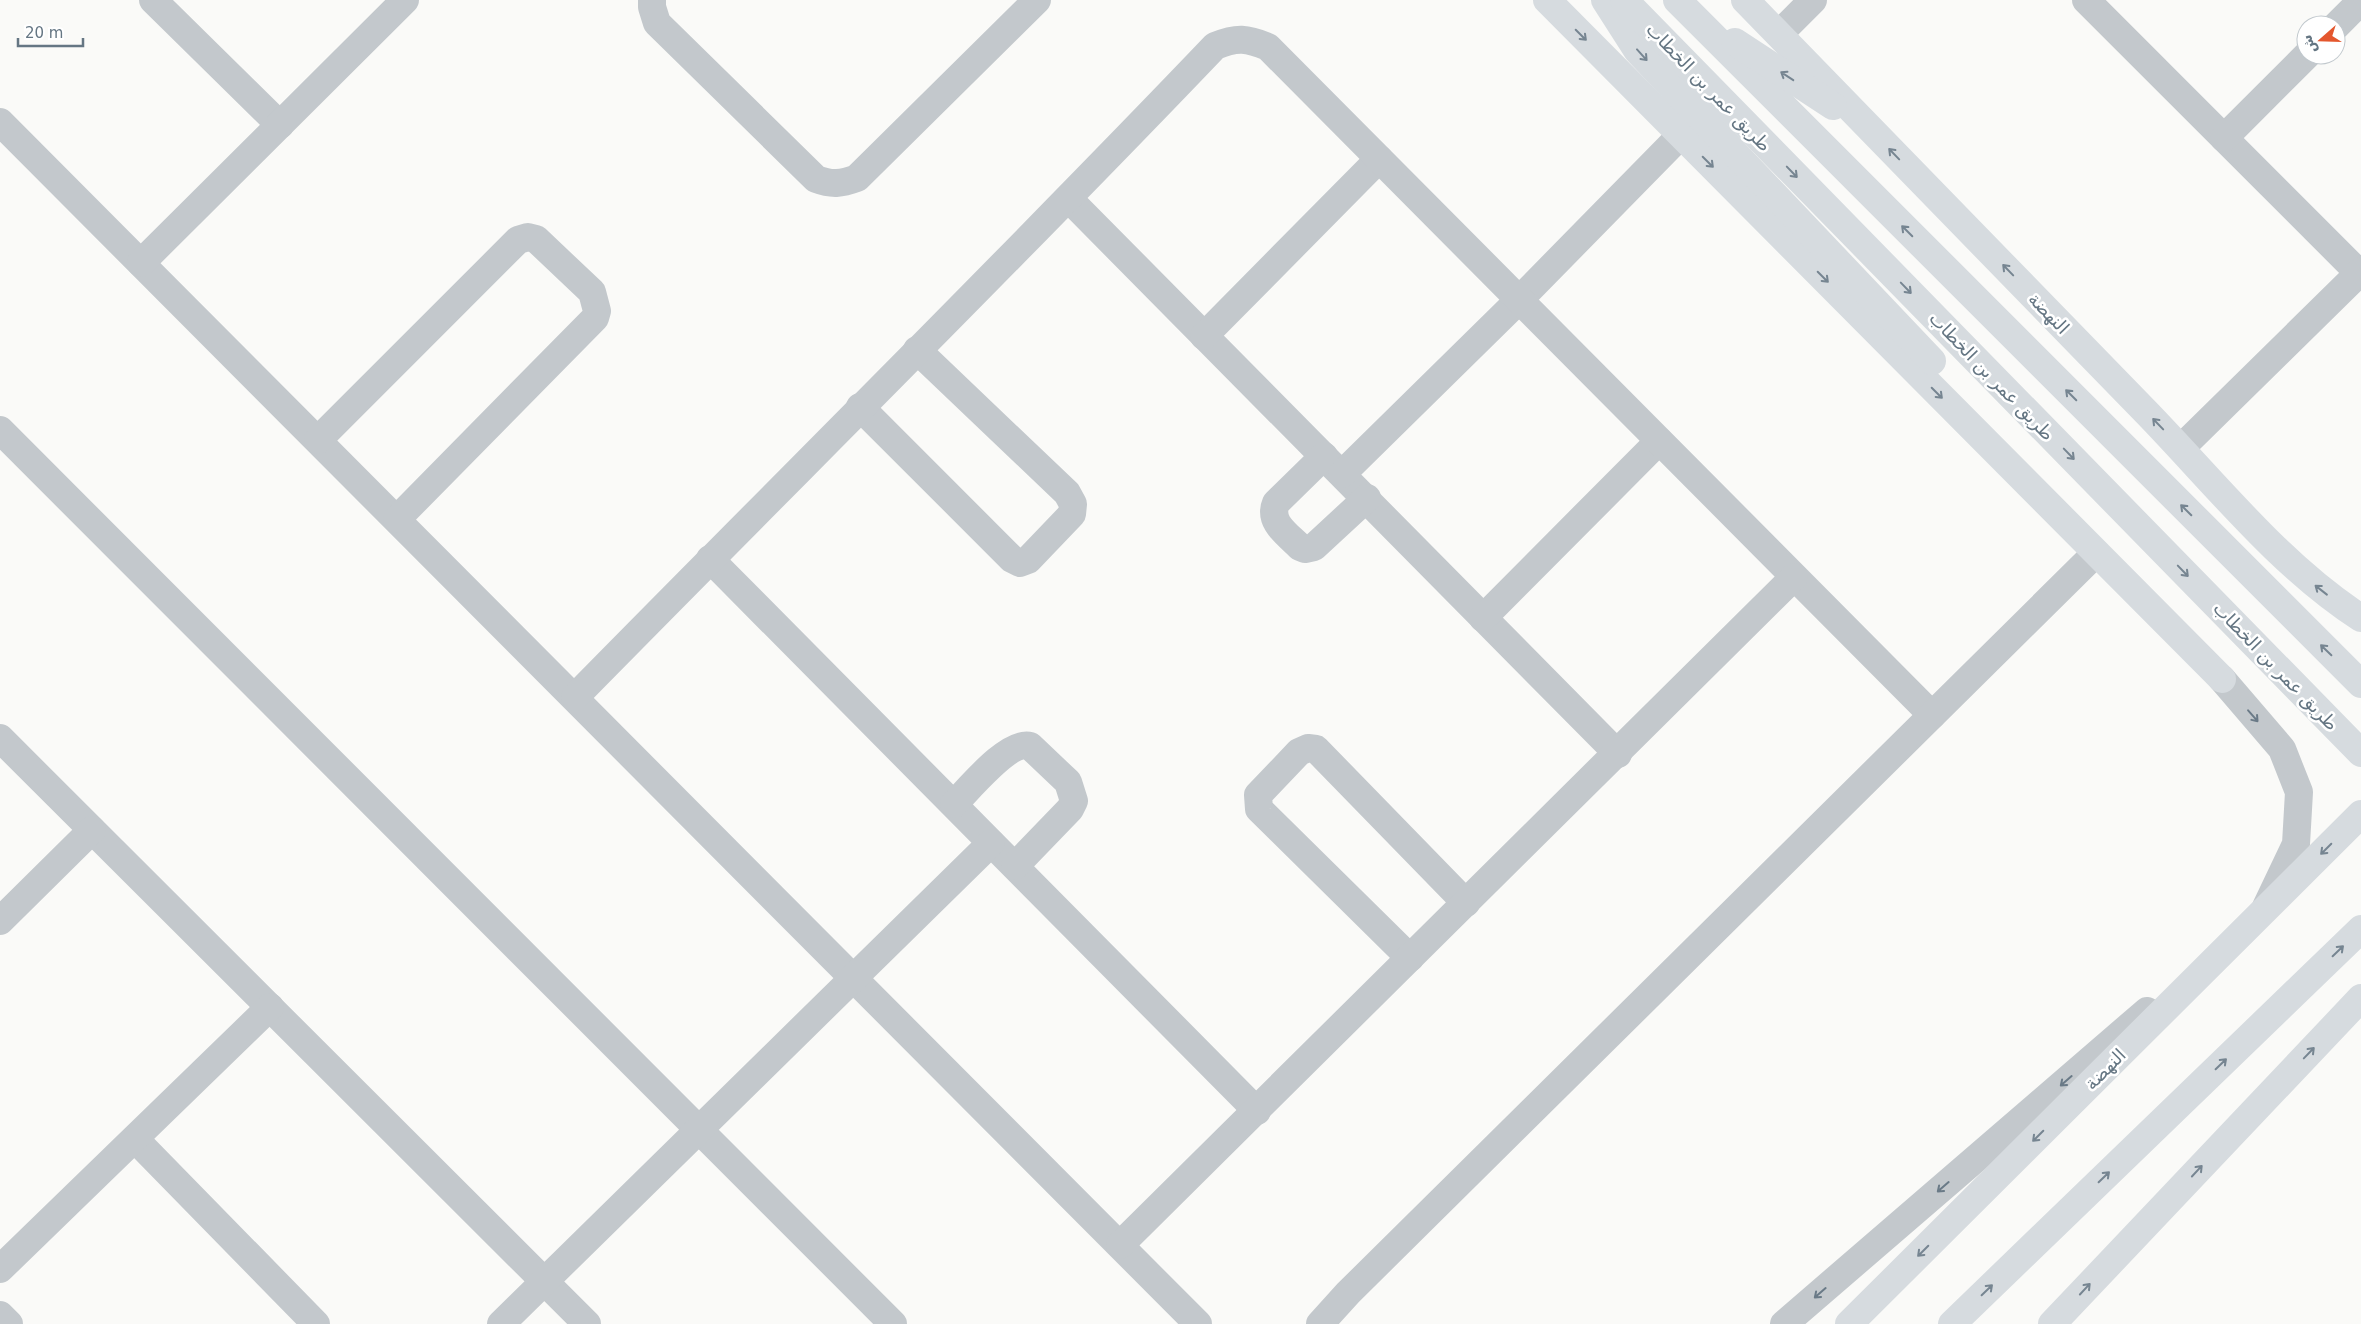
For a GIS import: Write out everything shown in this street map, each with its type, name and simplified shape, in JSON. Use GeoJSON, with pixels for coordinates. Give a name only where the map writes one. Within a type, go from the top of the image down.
{"type":"FeatureCollection","features":[{"type":"Feature","properties":{"kind":"main road"},"geometry":{"type":"LineString","coordinates":[[1547,0],[2222,679]]}},
{"type":"Feature","properties":{"kind":"main road"},"geometry":{"type":"LineString","coordinates":[[1605,0],[1637,50],[1974,405],[2037,493]]}},
{"type":"Feature","properties":{"kind":"main road","name":"طريق عمر بن الخطاب"},"geometry":{"type":"LineString","coordinates":[[1624,0],[2361,753]]}},
{"type":"Feature","properties":{"kind":"main road","name":"النهضة"},"geometry":{"type":"LineString","coordinates":[[1745,0],[2272,544],[2313,583],[2361,618]]}},
{"type":"Feature","properties":{"kind":"main road"},"geometry":{"type":"LineString","coordinates":[[1683,6],[1872,131]]}},
{"type":"Feature","properties":{"kind":"main road"},"geometry":{"type":"LineString","coordinates":[[1683,6],[2361,684]]}},
{"type":"Feature","properties":{"kind":"main road"},"geometry":{"type":"LineString","coordinates":[[2272,544],[2305,629]]}},
{"type":"Feature","properties":{"kind":"main road","name":"النهضة"},"geometry":{"type":"LineString","coordinates":[[1850,1324],[2361,814]]}},
{"type":"Feature","properties":{"kind":"main road"},"geometry":{"type":"LineString","coordinates":[[1952,1324],[2361,929]]}},
{"type":"Feature","properties":{"kind":"main road"},"geometry":{"type":"LineString","coordinates":[[2052,1324],[2361,998]]}},
{"type":"Feature","properties":{"kind":"street"},"geometry":{"type":"LineString","coordinates":[[153,0],[280,125]]}},
{"type":"Feature","properties":{"kind":"street"},"geometry":{"type":"LineString","coordinates":[[141,263],[406,0]]}},
{"type":"Feature","properties":{"kind":"street"},"geometry":{"type":"LineString","coordinates":[[652,0],[657,23],[816,179],[830,184],[843,183],[857,178],[1038,0]]}},
{"type":"Feature","properties":{"kind":"street"},"geometry":{"type":"LineString","coordinates":[[1779,34],[1813,0]]}},
{"type":"Feature","properties":{"kind":"street"},"geometry":{"type":"LineString","coordinates":[[2346,16],[2361,1]]}},
{"type":"Feature","properties":{"kind":"street"},"geometry":{"type":"LineString","coordinates":[[2092,2],[2224,138],[2360,272],[2181,448]]}},
{"type":"Feature","properties":{"kind":"street"},"geometry":{"type":"LineString","coordinates":[[574,697],[860,407],[1069,199],[1215,46],[1231,40],[1251,40],[1268,47],[1932,715]]}},
{"type":"Feature","properties":{"kind":"street"},"geometry":{"type":"LineString","coordinates":[[2224,138],[2297,65]]}},
{"type":"Feature","properties":{"kind":"street"},"geometry":{"type":"LineString","coordinates":[[0,122],[1198,1324]]}},
{"type":"Feature","properties":{"kind":"street"},"geometry":{"type":"LineString","coordinates":[[1367,498],[1314,547],[1306,549],[1300,547],[1274,520],[1272,512],[1276,503],[1333,465],[1520,299],[1681,135]]}},
{"type":"Feature","properties":{"kind":"street"},"geometry":{"type":"LineString","coordinates":[[1204,336],[1379,159]]}},
{"type":"Feature","properties":{"kind":"street"},"geometry":{"type":"LineString","coordinates":[[1069,199],[1367,498],[1618,754]]}},
{"type":"Feature","properties":{"kind":"street"},"geometry":{"type":"LineString","coordinates":[[318,440],[518,240],[528,237],[536,239],[592,292],[597,311],[595,318],[397,519]]}},
{"type":"Feature","properties":{"kind":"street"},"geometry":{"type":"LineString","coordinates":[[860,407],[1012,559],[1020,562],[1028,560],[1072,514],[1073,504],[1066,493],[917,350]]}},
{"type":"Feature","properties":{"kind":"street"},"geometry":{"type":"LineString","coordinates":[[0,430],[892,1324]]}},
{"type":"Feature","properties":{"kind":"street"},"geometry":{"type":"LineString","coordinates":[[1483,618],[1659,441]]}},
{"type":"Feature","properties":{"kind":"street"},"geometry":{"type":"LineString","coordinates":[[1320,1324],[1348,1293],[2096,552]]}},
{"type":"Feature","properties":{"kind":"street"},"geometry":{"type":"LineString","coordinates":[[710,559],[1257,1111]]}},
{"type":"Feature","properties":{"kind":"street"},"geometry":{"type":"LineString","coordinates":[[1120,1246],[1618,754],[1794,577]]}},
{"type":"Feature","properties":{"kind":"street"},"geometry":{"type":"LineString","coordinates":[[1784,1324],[2266,909],[2296,844],[2299,792],[2282,749],[2222,679]]}},
{"type":"Feature","properties":{"kind":"street"},"geometry":{"type":"LineString","coordinates":[[954,804],[1008,751],[1024,744],[1030,746],[1068,782],[1074,801],[1070,809],[1015,866]]}},
{"type":"Feature","properties":{"kind":"street"},"geometry":{"type":"LineString","coordinates":[[1410,958],[1260,809],[1258,795],[1299,752],[1308,748],[1316,749],[1466,903]]}},
{"type":"Feature","properties":{"kind":"street"},"geometry":{"type":"LineString","coordinates":[[3,749],[92,830],[586,1324]]}},
{"type":"Feature","properties":{"kind":"street"},"geometry":{"type":"LineString","coordinates":[[0,921],[92,830]]}},
{"type":"Feature","properties":{"kind":"street"},"geometry":{"type":"LineString","coordinates":[[500,1324],[991,843]]}},
{"type":"Feature","properties":{"kind":"street"},"geometry":{"type":"LineString","coordinates":[[0,1269],[270,1006]]}},
{"type":"Feature","properties":{"kind":"street"},"geometry":{"type":"LineString","coordinates":[[135,1139],[316,1324]]}},
{"type":"Feature","properties":{"kind":"street"},"geometry":{"type":"LineString","coordinates":[[0,1315],[9,1324]]}}]}
